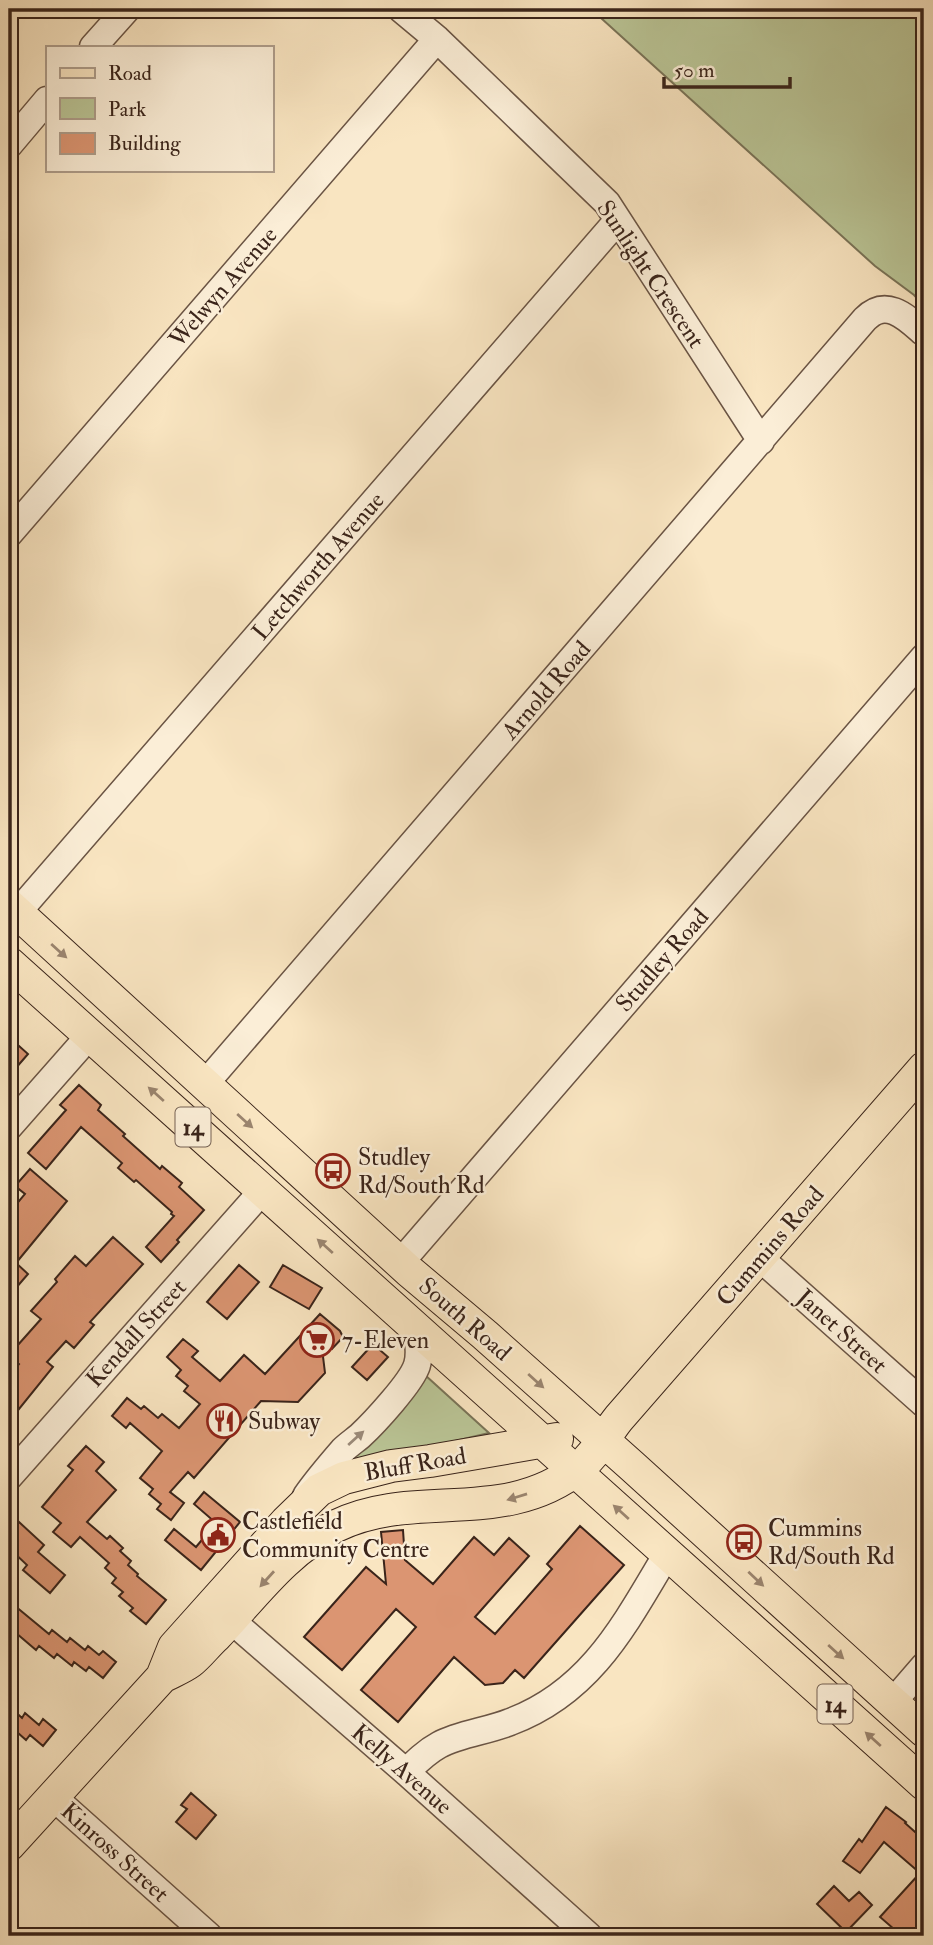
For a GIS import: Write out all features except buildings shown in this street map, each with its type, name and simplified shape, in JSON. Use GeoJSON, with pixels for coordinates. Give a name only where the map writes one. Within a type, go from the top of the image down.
{"type":"FeatureCollection","features":[{"type":"Feature","properties":{"kind":"main road","name":"South Road"},"geometry":{"type":"LineString","coordinates":[[13,909],[400,1263],[604,1432],[924,1731]]}},
{"type":"Feature","properties":{"kind":"main road","name":"South Road"},"geometry":{"type":"LineString","coordinates":[[9,963],[924,1784]]}},
{"type":"Feature","properties":{"kind":"main road","name":"Cummins Road"},"geometry":{"type":"LineString","coordinates":[[575,1471],[589,1458],[604,1432],[760,1258],[924,1068]]}},
{"type":"Feature","properties":{"kind":"main road"},"geometry":{"type":"LineString","coordinates":[[263,1190],[289,1161]]}},
{"type":"Feature","properties":{"kind":"main road"},"geometry":{"type":"LineString","coordinates":[[453,1361],[480,1331]]}},
{"type":"Feature","properties":{"kind":"main road","name":"Bluff Road"},"geometry":{"type":"LineString","coordinates":[[9,1845],[162,1677],[189,1663],[222,1612],[298,1510],[319,1490],[354,1474],[391,1466],[604,1432]]}},
{"type":"Feature","properties":{"kind":"main road","name":"Bluff Road"},"geometry":{"type":"LineString","coordinates":[[222,1612],[295,1551],[337,1525],[396,1509],[478,1505],[515,1499],[550,1485],[575,1471]]}},
{"type":"Feature","properties":{"kind":"street"},"geometry":{"type":"LineString","coordinates":[[94,46],[127,9]]}},
{"type":"Feature","properties":{"kind":"street","name":"Sunlight Crescent"},"geometry":{"type":"LineString","coordinates":[[401,9],[437,39],[601,197],[761,441]]}},
{"type":"Feature","properties":{"kind":"street","name":"Welwyn Avenue"},"geometry":{"type":"LineString","coordinates":[[9,534],[437,39]]}},
{"type":"Feature","properties":{"kind":"street"},"geometry":{"type":"LineString","coordinates":[[9,145],[46,101]]}},
{"type":"Feature","properties":{"kind":"street","name":"Letchworth Avenue"},"geometry":{"type":"LineString","coordinates":[[13,909],[618,220]]}},
{"type":"Feature","properties":{"kind":"street","name":"Arnold Road"},"geometry":{"type":"LineString","coordinates":[[205,1084],[869,315],[874,311],[894,311],[924,334]]}},
{"type":"Feature","properties":{"kind":"street","name":"Studley Road"},"geometry":{"type":"LineString","coordinates":[[400,1263],[924,657]]}},
{"type":"Feature","properties":{"kind":"street"},"geometry":{"type":"LineString","coordinates":[[9,1127],[90,1035]]}},
{"type":"Feature","properties":{"kind":"street","name":"Kendall Street"},"geometry":{"type":"LineString","coordinates":[[9,1477],[263,1190]]}},
{"type":"Feature","properties":{"kind":"street","name":"Janet Street"},"geometry":{"type":"LineString","coordinates":[[760,1258],[924,1404]]}},
{"type":"Feature","properties":{"kind":"street","name":"Bluff Road"},"geometry":{"type":"LineString","coordinates":[[298,1510],[323,1474],[366,1430],[411,1377],[418,1360],[416,1327]]}},
{"type":"Feature","properties":{"kind":"street"},"geometry":{"type":"LineString","coordinates":[[406,1772],[441,1744],[512,1722],[552,1701],[587,1672],[619,1634],[667,1553]]}},
{"type":"Feature","properties":{"kind":"street","name":"Kelly Avenue"},"geometry":{"type":"LineString","coordinates":[[222,1612],[589,1936]]}},
{"type":"Feature","properties":{"kind":"street"},"geometry":{"type":"LineString","coordinates":[[892,1703],[924,1666]]}},
{"type":"Feature","properties":{"kind":"street","name":"Kinross Street"},"geometry":{"type":"LineString","coordinates":[[52,1796],[209,1936]]}},
{"type":"Feature","properties":{"kind":"green space"},"geometry":{"type":"Polygon","coordinates":[[[591,9],[924,9],[924,306],[914,295],[875,266],[591,9]]]}},
{"type":"Feature","properties":{"kind":"green space"},"geometry":{"type":"Polygon","coordinates":[[[425,1375],[489,1433],[357,1464],[341,1463],[425,1375]]]}},
{"type":"Feature","properties":{"kind":"place","name":"Studley Rd/South Rd"},"geometry":{"type":"Point","coordinates":[333,1171]}},
{"type":"Feature","properties":{"kind":"place","name":"7-Eleven"},"geometry":{"type":"Point","coordinates":[317,1340]}},
{"type":"Feature","properties":{"kind":"place","name":"Subway"},"geometry":{"type":"Point","coordinates":[224,1421]}},
{"type":"Feature","properties":{"kind":"place","name":"Castlefield Community Centre"},"geometry":{"type":"Point","coordinates":[218,1535]}},
{"type":"Feature","properties":{"kind":"place","name":"Cummins Rd/South Rd"},"geometry":{"type":"Point","coordinates":[744,1542]}}]}
